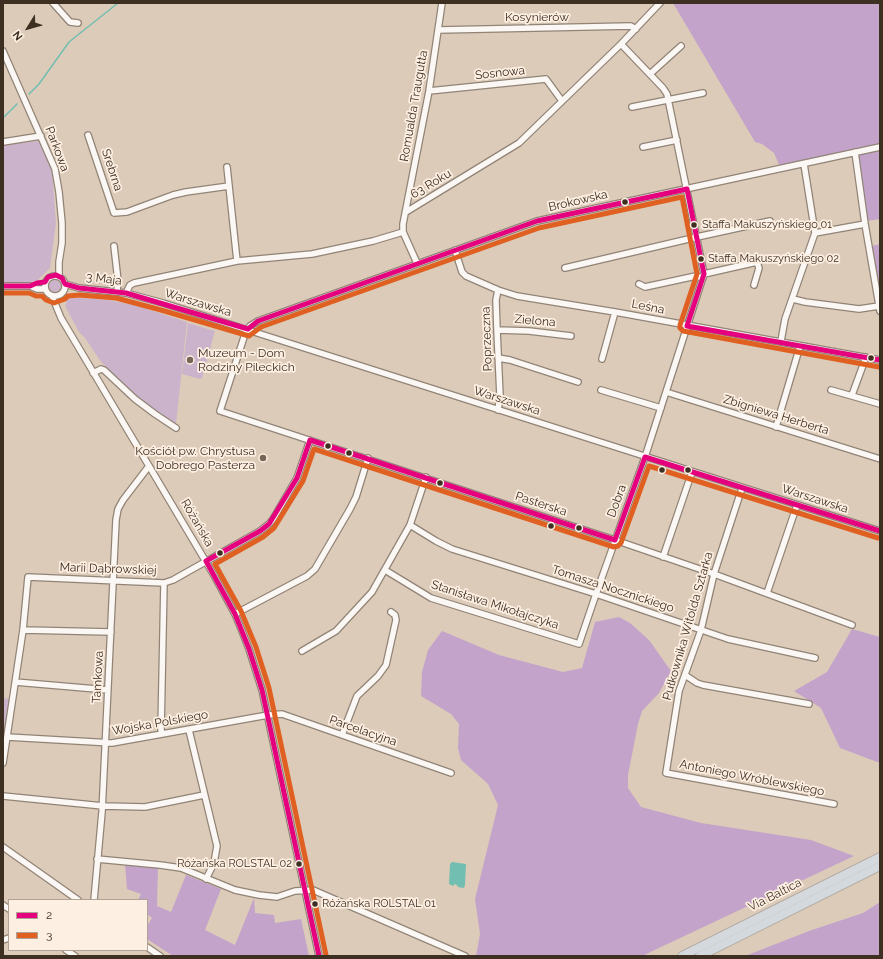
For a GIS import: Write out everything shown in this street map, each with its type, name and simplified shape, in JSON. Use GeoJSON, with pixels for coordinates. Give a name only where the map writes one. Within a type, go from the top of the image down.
{"type":"FeatureCollection","features":[{"type":"Feature","properties":{"kind":"highway","name":"Via Baltica"},"geometry":{"type":"LineString","coordinates":[[682,956],[880,857]]}},
{"type":"Feature","properties":{"kind":"highway","name":"Via Baltica"},"geometry":{"type":"LineString","coordinates":[[700,956],[880,866]]}},
{"type":"Feature","properties":{"kind":"street"},"geometry":{"type":"LineString","coordinates":[[53,3],[70,22],[78,23]]}},
{"type":"Feature","properties":{"kind":"street","name":"Romualda Traugutta"},"geometry":{"type":"LineString","coordinates":[[406,212],[429,91],[442,3]]}},
{"type":"Feature","properties":{"kind":"street","name":"63 Roku"},"geometry":{"type":"LineString","coordinates":[[403,232],[406,212],[519,143],[621,44],[660,3]]}},
{"type":"Feature","properties":{"kind":"street","name":"Kosynierów"},"geometry":{"type":"LineString","coordinates":[[438,30],[631,26],[636,29]]}},
{"type":"Feature","properties":{"kind":"street"},"geometry":{"type":"LineString","coordinates":[[621,44],[667,94],[697,237],[703,276]]}},
{"type":"Feature","properties":{"kind":"street"},"geometry":{"type":"LineString","coordinates":[[650,74],[680,46]]}},
{"type":"Feature","properties":{"kind":"street","name":"Parkowa"},"geometry":{"type":"LineString","coordinates":[[3,51],[55,169],[59,192],[62,243],[56,276]]}},
{"type":"Feature","properties":{"kind":"street","name":"Sosnowa"},"geometry":{"type":"LineString","coordinates":[[429,91],[546,79],[562,101]]}},
{"type":"Feature","properties":{"kind":"street"},"geometry":{"type":"LineString","coordinates":[[632,107],[702,93]]}},
{"type":"Feature","properties":{"kind":"street","name":"Srebrna"},"geometry":{"type":"LineString","coordinates":[[88,135],[114,213],[127,212],[179,194],[229,186]]}},
{"type":"Feature","properties":{"kind":"street"},"geometry":{"type":"LineString","coordinates":[[3,142],[41,136]]}},
{"type":"Feature","properties":{"kind":"street"},"geometry":{"type":"LineString","coordinates":[[643,147],[677,140]]}},
{"type":"Feature","properties":{"kind":"street","name":"Brokowska"},"geometry":{"type":"LineString","coordinates":[[248,330],[258,321],[537,221],[880,147]]}},
{"type":"Feature","properties":{"kind":"street"},"geometry":{"type":"LineString","coordinates":[[792,299],[859,310],[880,309],[865,224],[855,152]]}},
{"type":"Feature","properties":{"kind":"street"},"geometry":{"type":"LineString","coordinates":[[781,341],[785,319],[815,234],[804,164]]}},
{"type":"Feature","properties":{"kind":"street"},"geometry":{"type":"LineString","coordinates":[[227,167],[237,261]]}},
{"type":"Feature","properties":{"kind":"street"},"geometry":{"type":"LineString","coordinates":[[565,268],[697,237],[770,222]]}},
{"type":"Feature","properties":{"kind":"street"},"geometry":{"type":"LineString","coordinates":[[815,234],[865,224]]}},
{"type":"Feature","properties":{"kind":"street"},"geometry":{"type":"LineString","coordinates":[[126,293],[130,285],[134,283],[237,261],[312,254],[373,241],[403,232],[417,264]]}},
{"type":"Feature","properties":{"kind":"street"},"geometry":{"type":"LineString","coordinates":[[114,246],[118,282],[117,291]]}},
{"type":"Feature","properties":{"kind":"street","name":"Leśna"},"geometry":{"type":"LineString","coordinates":[[455,250],[462,272],[466,276],[498,290],[517,296],[781,341],[800,346],[880,360]]}},
{"type":"Feature","properties":{"kind":"street"},"geometry":{"type":"LineString","coordinates":[[639,284],[645,287],[696,276],[703,276],[757,262],[759,268],[754,285]]}},
{"type":"Feature","properties":{"kind":"street"},"geometry":{"type":"LineString","coordinates":[[56,276],[64,281],[65,287],[62,294],[54,296],[49,294],[45,289],[45,282],[48,277],[56,276]]}},
{"type":"Feature","properties":{"kind":"street","name":"Dobra"},"geometry":{"type":"LineString","coordinates":[[579,644],[645,457],[703,276]]}},
{"type":"Feature","properties":{"kind":"street"},"geometry":{"type":"LineString","coordinates":[[3,286],[30,286],[45,282]]}},
{"type":"Feature","properties":{"kind":"street"},"geometry":{"type":"LineString","coordinates":[[30,286],[37,289],[45,289]]}},
{"type":"Feature","properties":{"kind":"street","name":"3 Maja"},"geometry":{"type":"LineString","coordinates":[[65,287],[126,293]]}},
{"type":"Feature","properties":{"kind":"street","name":"Poprzeczna"},"geometry":{"type":"LineString","coordinates":[[498,290],[496,300],[500,396],[498,410]]}},
{"type":"Feature","properties":{"kind":"street","name":"Warszawska"},"geometry":{"type":"LineString","coordinates":[[126,293],[248,330],[880,531]]}},
{"type":"Feature","properties":{"kind":"street","name":"Różańska"},"geometry":{"type":"LineString","coordinates":[[54,296],[61,318],[206,561],[235,614],[257,671],[268,715],[319,956]]}},
{"type":"Feature","properties":{"kind":"street"},"geometry":{"type":"LineString","coordinates":[[602,359],[615,312]]}},
{"type":"Feature","properties":{"kind":"street","name":"Pasterska"},"geometry":{"type":"LineString","coordinates":[[248,330],[243,339],[220,411],[368,458],[615,540],[767,593],[852,625]]}},
{"type":"Feature","properties":{"kind":"street","name":"Zielona"},"geometry":{"type":"LineString","coordinates":[[497,330],[529,331],[571,336]]}},
{"type":"Feature","properties":{"kind":"street"},"geometry":{"type":"LineString","coordinates":[[776,427],[800,346]]}},
{"type":"Feature","properties":{"kind":"street"},"geometry":{"type":"LineString","coordinates":[[852,395],[866,357]]}},
{"type":"Feature","properties":{"kind":"street"},"geometry":{"type":"LineString","coordinates":[[498,358],[510,360],[578,382]]}},
{"type":"Feature","properties":{"kind":"street"},"geometry":{"type":"LineString","coordinates":[[94,372],[101,369],[104,370],[135,399],[176,428]]}},
{"type":"Feature","properties":{"kind":"street"},"geometry":{"type":"LineString","coordinates":[[601,390],[661,408]]}},
{"type":"Feature","properties":{"kind":"street"},"geometry":{"type":"LineString","coordinates":[[831,390],[880,404]]}},
{"type":"Feature","properties":{"kind":"street","name":"Zbigniewa Herberta"},"geometry":{"type":"LineString","coordinates":[[666,392],[880,459]]}},
{"type":"Feature","properties":{"kind":"street","name":"Marii Dąbrowskiej"},"geometry":{"type":"LineString","coordinates":[[23,630],[28,577],[164,583],[173,580],[260,531],[273,519],[297,478],[310,440]]}},
{"type":"Feature","properties":{"kind":"street"},"geometry":{"type":"LineString","coordinates":[[235,614],[308,576],[316,569],[353,503],[368,458]]}},
{"type":"Feature","properties":{"kind":"street","name":"Tamkowa"},"geometry":{"type":"LineString","coordinates":[[94,899],[103,806],[116,520],[118,509],[149,466]]}},
{"type":"Feature","properties":{"kind":"street"},"geometry":{"type":"LineString","coordinates":[[663,557],[692,472]]}},
{"type":"Feature","properties":{"kind":"street"},"geometry":{"type":"LineString","coordinates":[[302,652],[336,631],[369,596],[410,525],[426,477]]}},
{"type":"Feature","properties":{"kind":"street","name":"Pułkownika Witolda Sztarka"},"geometry":{"type":"LineString","coordinates":[[666,773],[679,691],[701,630],[714,574],[742,488]]}},
{"type":"Feature","properties":{"kind":"street"},"geometry":{"type":"LineString","coordinates":[[767,593],[797,505]]}},
{"type":"Feature","properties":{"kind":"street","name":"Tomasza Nocznickiego"},"geometry":{"type":"LineString","coordinates":[[410,525],[452,549],[596,594],[701,630],[728,638],[815,658]]}},
{"type":"Feature","properties":{"kind":"street","name":"Stanisława Mikołajczyka"},"geometry":{"type":"LineString","coordinates":[[385,570],[431,598],[579,644]]}},
{"type":"Feature","properties":{"kind":"street"},"geometry":{"type":"LineString","coordinates":[[162,734],[164,583]]}},
{"type":"Feature","properties":{"kind":"street"},"geometry":{"type":"LineString","coordinates":[[342,735],[357,696],[378,676],[386,665],[396,620],[395,615],[391,612]]}},
{"type":"Feature","properties":{"kind":"street"},"geometry":{"type":"LineString","coordinates":[[3,763],[23,630],[111,632]]}},
{"type":"Feature","properties":{"kind":"street"},"geometry":{"type":"LineString","coordinates":[[685,675],[703,685],[809,704]]}},
{"type":"Feature","properties":{"kind":"street"},"geometry":{"type":"LineString","coordinates":[[15,682],[108,690]]}},
{"type":"Feature","properties":{"kind":"street","name":"Parcelacyjna"},"geometry":{"type":"LineString","coordinates":[[268,715],[282,714],[451,773]]}},
{"type":"Feature","properties":{"kind":"street","name":"Wojska Polskiego"},"geometry":{"type":"LineString","coordinates":[[8,737],[106,744],[268,715]]}},
{"type":"Feature","properties":{"kind":"street"},"geometry":{"type":"LineString","coordinates":[[189,730],[217,846],[214,863],[206,879]]}},
{"type":"Feature","properties":{"kind":"street","name":"Antoniego Wróblewskiego"},"geometry":{"type":"LineString","coordinates":[[666,773],[834,804]]}},
{"type":"Feature","properties":{"kind":"street"},"geometry":{"type":"LineString","coordinates":[[3,796],[103,806],[144,807],[204,795]]}},
{"type":"Feature","properties":{"kind":"street"},"geometry":{"type":"LineString","coordinates":[[3,847],[77,899]]}},
{"type":"Feature","properties":{"kind":"street"},"geometry":{"type":"LineString","coordinates":[[97,859],[181,868],[235,890],[259,895],[277,896],[305,890],[315,890],[465,956]]}},
{"type":"Feature","properties":{"kind":"street"},"geometry":{"type":"LineString","coordinates":[[148,948],[160,956]]}},
{"type":"Feature","properties":{"kind":"shaded area"},"geometry":{"type":"Polygon","coordinates":[[[673,3],[880,3],[880,219],[867,221],[858,153],[780,167],[774,153],[762,144],[755,142],[673,3]]]}},
{"type":"Feature","properties":{"kind":"shaded area"},"geometry":{"type":"Polygon","coordinates":[[[39,141],[52,170],[56,223],[50,268],[38,280],[26,283],[3,283],[3,145],[39,141]]]}},
{"type":"Feature","properties":{"kind":"shaded area"},"geometry":{"type":"Polygon","coordinates":[[[880,244],[880,295],[872,246],[880,244]]]}},
{"type":"Feature","properties":{"kind":"shaded area"},"geometry":{"type":"Polygon","coordinates":[[[53,280],[57,280],[61,286],[57,292],[53,292],[49,288],[49,284],[53,280]]]}},
{"type":"Feature","properties":{"kind":"shaded area"},"geometry":{"type":"Polygon","coordinates":[[[68,297],[108,300],[138,306],[187,322],[176,424],[154,410],[133,393],[101,362],[85,338],[79,332],[67,310],[65,306],[68,297]]]}},
{"type":"Feature","properties":{"kind":"shaded area"},"geometry":{"type":"Polygon","coordinates":[[[188,323],[215,331],[202,378],[200,379],[182,374],[188,323]]]}},
{"type":"Feature","properties":{"kind":"shaded area"},"geometry":{"type":"Polygon","coordinates":[[[619,617],[630,623],[649,640],[671,671],[659,693],[642,711],[638,724],[628,775],[628,788],[641,807],[701,823],[811,840],[854,856],[642,956],[476,956],[480,934],[475,899],[498,805],[488,784],[461,760],[458,748],[459,724],[451,714],[421,696],[422,672],[428,650],[442,631],[499,655],[563,672],[582,668],[595,622],[619,617]]]}},
{"type":"Feature","properties":{"kind":"shaded area"},"geometry":{"type":"Polygon","coordinates":[[[852,629],[880,637],[880,763],[840,748],[821,708],[794,691],[827,672],[852,629]]]}},
{"type":"Feature","properties":{"kind":"shaded area"},"geometry":{"type":"Polygon","coordinates":[[[3,698],[10,699],[3,748],[3,698]]]}},
{"type":"Feature","properties":{"kind":"shaded area"},"geometry":{"type":"Polygon","coordinates":[[[125,864],[158,868],[157,906],[171,912],[186,875],[221,889],[205,930],[235,945],[254,898],[255,913],[274,915],[275,923],[301,919],[309,956],[173,956],[148,940],[148,924],[152,918],[148,915],[148,899],[138,899],[141,894],[127,889],[125,864]]]}},
{"type":"Feature","properties":{"kind":"shaded area"},"geometry":{"type":"Polygon","coordinates":[[[880,902],[880,956],[745,956],[809,931],[863,913],[880,902]]]}},
{"type":"Feature","properties":{"kind":"water"},"geometry":{"type":"Polygon","coordinates":[[[452,862],[466,864],[464,888],[458,887],[455,884],[453,886],[449,884],[450,864],[452,862]]]}},
{"type":"Feature","properties":{"kind":"waterway"},"geometry":{"type":"LineString","coordinates":[[29,94],[39,84],[69,42],[118,3]]}},
{"type":"Feature","properties":{"kind":"waterway"},"geometry":{"type":"LineString","coordinates":[[3,118],[17,104]]}},
{"type":"Feature","properties":{"kind":"transit line","name":"2"},"geometry":{"type":"LineString","coordinates":[[3,286],[30,286],[45,282],[48,277],[56,275],[62,278],[65,284],[79,288],[126,293],[248,329],[258,321],[537,221],[687,189],[704,274],[687,326],[880,360]]}},
{"type":"Feature","properties":{"kind":"transit line","name":"3"},"geometry":{"type":"LineString","coordinates":[[3,293],[29,293],[36,296],[42,296],[46,300],[54,303],[65,299],[68,296],[79,295],[116,298],[249,336],[261,327],[539,228],[682,197],[697,274],[680,325],[680,328],[683,331],[879,367]]}},
{"type":"Feature","properties":{"kind":"transit line","name":"2"},"geometry":{"type":"LineString","coordinates":[[319,956],[262,690],[249,649],[235,614],[206,561],[260,531],[269,524],[297,478],[310,440],[615,540],[645,457],[880,531]]}},
{"type":"Feature","properties":{"kind":"transit line","name":"3"},"geometry":{"type":"LineString","coordinates":[[326,955],[269,688],[256,647],[241,611],[215,564],[263,537],[274,528],[303,481],[314,449],[614,547],[621,543],[649,466],[878,538]]}},
{"type":"Feature","properties":{"kind":"place","name":"Staffa Makuszyńskiego 01"},"geometry":{"type":"Point","coordinates":[694,225]}},
{"type":"Feature","properties":{"kind":"place","name":"Staffa Makuszyńskiego 02"},"geometry":{"type":"Point","coordinates":[701,259]}},
{"type":"Feature","properties":{"kind":"place","name":"Muzeum - Dom Rodziny Pileckich"},"geometry":{"type":"Point","coordinates":[190,360]}},
{"type":"Feature","properties":{"kind":"place","name":"Kościół pw. Chrystusa Dobrego Pasterza"},"geometry":{"type":"Point","coordinates":[263,458]}},
{"type":"Feature","properties":{"kind":"place","name":"Różańska ROLSTAL 02"},"geometry":{"type":"Point","coordinates":[299,864]}},
{"type":"Feature","properties":{"kind":"place","name":"Różańska ROLSTAL 01"},"geometry":{"type":"Point","coordinates":[315,904]}}]}
